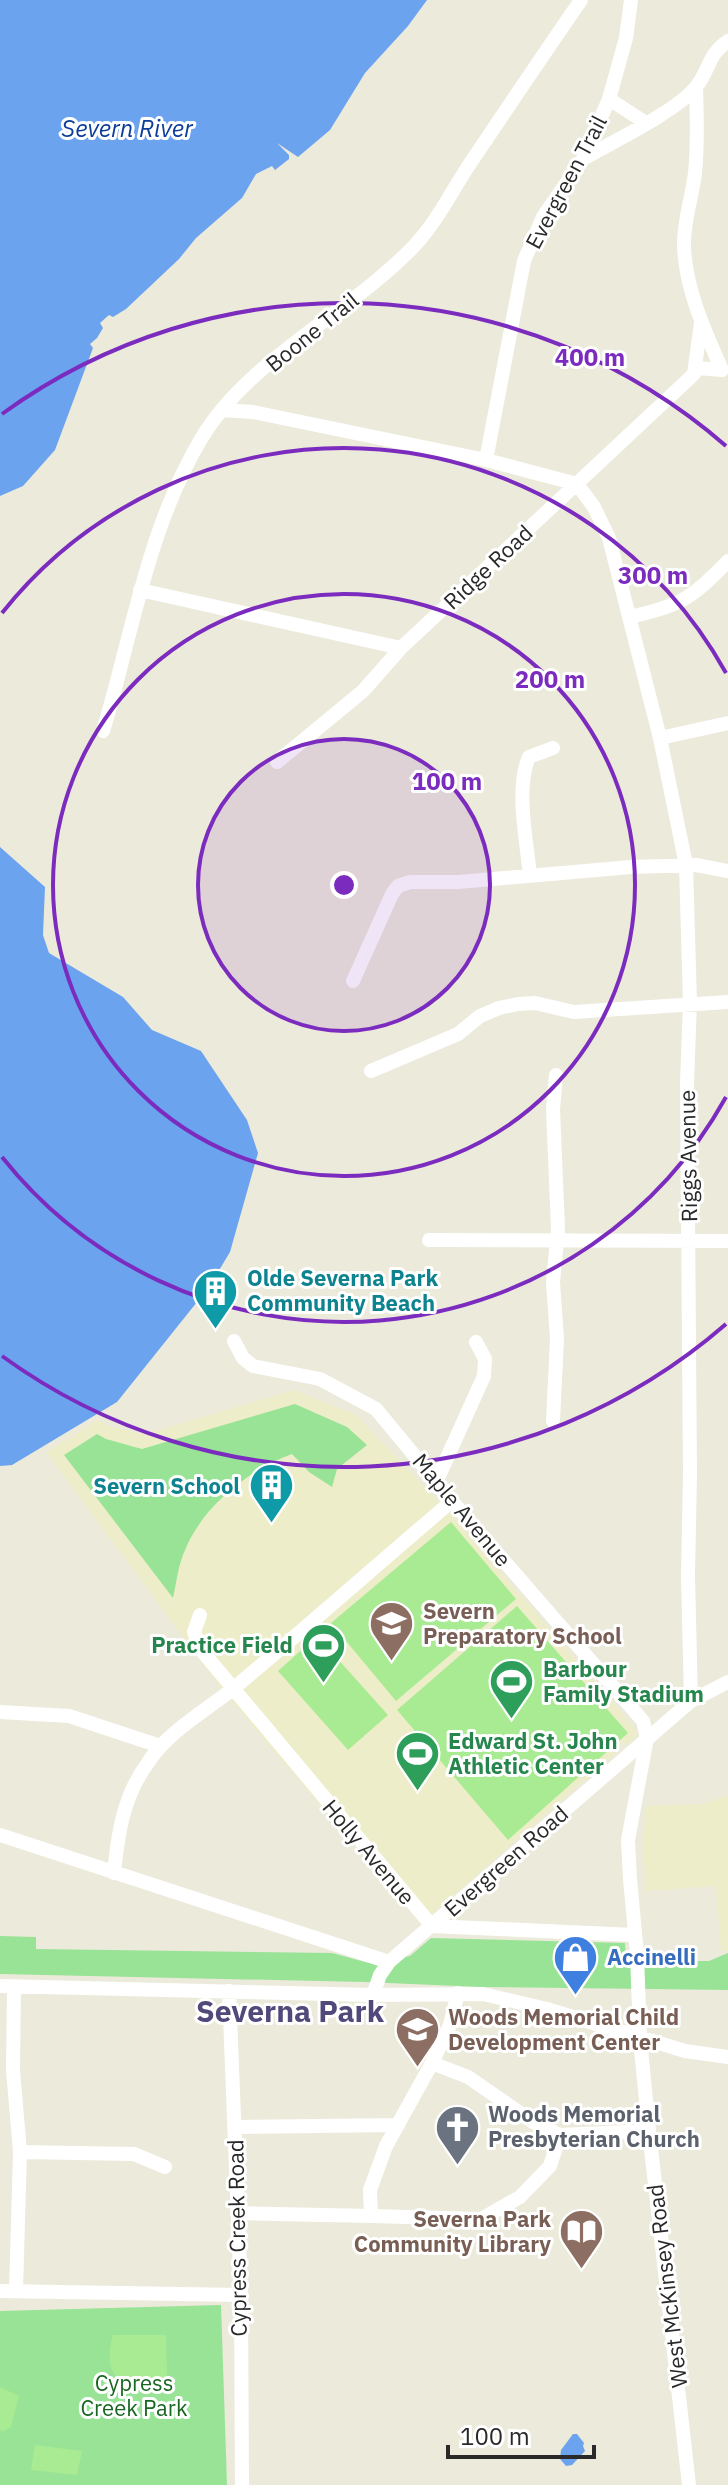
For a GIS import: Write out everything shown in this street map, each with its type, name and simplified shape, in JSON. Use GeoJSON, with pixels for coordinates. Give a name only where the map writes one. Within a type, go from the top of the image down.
{"type":"FeatureCollection","features":[{"type":"Feature","properties":{"kind":"street","name":"Boone Trail"},"geometry":{"type":"LineString","coordinates":[[103,731],[151,549],[174,488],[202,437],[222,410],[250,382],[375,282],[418,243],[581,0]]}},
{"type":"Feature","properties":{"kind":"street","name":"Evergreen Trail"},"geometry":{"type":"LineString","coordinates":[[486,460],[524,261],[543,217],[583,159],[609,99],[626,38],[631,0]]}},
{"type":"Feature","properties":{"kind":"street"},"geometry":{"type":"LineString","coordinates":[[583,159],[646,123],[696,87],[709,59],[718,47],[728,41]]}},
{"type":"Feature","properties":{"kind":"street"},"geometry":{"type":"LineString","coordinates":[[696,87],[695,172],[684,244],[701,323],[722,370],[697,368],[701,323]]}},
{"type":"Feature","properties":{"kind":"street"},"geometry":{"type":"LineString","coordinates":[[609,99],[646,123]]}},
{"type":"Feature","properties":{"kind":"street"},"geometry":{"type":"LineString","coordinates":[[671,107],[697,115]]}},
{"type":"Feature","properties":{"kind":"street","name":"Ridge Road"},"geometry":{"type":"LineString","coordinates":[[277,762],[363,691],[401,648],[697,368]]}},
{"type":"Feature","properties":{"kind":"street"},"geometry":{"type":"LineString","coordinates":[[222,410],[253,412],[486,460],[577,484]]}},
{"type":"Feature","properties":{"kind":"street","name":"Riggs Avenue"},"geometry":{"type":"LineString","coordinates":[[577,484],[594,507],[609,538],[660,738],[686,865],[690,1003],[687,1083],[691,1701]]}},
{"type":"Feature","properties":{"kind":"street"},"geometry":{"type":"LineString","coordinates":[[629,617],[666,609],[698,592],[728,561]]}},
{"type":"Feature","properties":{"kind":"street"},"geometry":{"type":"LineString","coordinates":[[140,590],[401,648]]}},
{"type":"Feature","properties":{"kind":"street"},"geometry":{"type":"LineString","coordinates":[[660,738],[728,723]]}},
{"type":"Feature","properties":{"kind":"street"},"geometry":{"type":"LineString","coordinates":[[530,876],[524,774],[529,757],[553,748]]}},
{"type":"Feature","properties":{"kind":"street"},"geometry":{"type":"LineString","coordinates":[[353,981],[382,913],[398,886],[410,882],[458,882],[686,865],[728,871]]}},
{"type":"Feature","properties":{"kind":"street"},"geometry":{"type":"LineString","coordinates":[[371,1071],[458,1034],[480,1016],[518,1004],[535,1003],[574,1012],[728,1002]]}},
{"type":"Feature","properties":{"kind":"street"},"geometry":{"type":"LineString","coordinates":[[553,1421],[557,1345],[553,1282],[557,1175],[553,1109],[556,1075]]}},
{"type":"Feature","properties":{"kind":"street"},"geometry":{"type":"LineString","coordinates":[[429,1240],[728,1241]]}},
{"type":"Feature","properties":{"kind":"street","name":"Maple Avenue"},"geometry":{"type":"LineString","coordinates":[[234,1341],[243,1358],[253,1366],[320,1379],[376,1409],[643,1721],[647,1738]]}},
{"type":"Feature","properties":{"kind":"street"},"geometry":{"type":"LineString","coordinates":[[437,1480],[484,1376],[485,1359],[476,1342]]}},
{"type":"Feature","properties":{"kind":"street"},"geometry":{"type":"LineString","coordinates":[[114,1873],[119,1827],[126,1803],[141,1773],[160,1746],[233,1689],[452,1501]]}},
{"type":"Feature","properties":{"kind":"street","name":"Holly Avenue"},"geometry":{"type":"LineString","coordinates":[[200,1615],[194,1632],[202,1651],[432,1926],[635,1935]]}},
{"type":"Feature","properties":{"kind":"street","name":"Evergreen Road"},"geometry":{"type":"LineString","coordinates":[[373,1995],[380,1975],[389,1962],[691,1701],[728,1682]]}},
{"type":"Feature","properties":{"kind":"street"},"geometry":{"type":"LineString","coordinates":[[0,1712],[69,1716],[160,1746]]}},
{"type":"Feature","properties":{"kind":"street"},"geometry":{"type":"LineString","coordinates":[[640,2039],[628,1840],[647,1738]]}},
{"type":"Feature","properties":{"kind":"street"},"geometry":{"type":"LineString","coordinates":[[0,1835],[389,1962]]}},
{"type":"Feature","properties":{"kind":"street"},"geometry":{"type":"LineString","coordinates":[[16,2291],[20,2152],[7,2070],[7,1986],[373,1995],[483,1994],[685,2051],[728,2057]]}},
{"type":"Feature","properties":{"kind":"street","name":"Cypress Creek Road"},"geometry":{"type":"LineString","coordinates":[[229,1991],[241,2295],[242,2485]]}},
{"type":"Feature","properties":{"kind":"street"},"geometry":{"type":"LineString","coordinates":[[371,2216],[370,2190],[386,2146],[450,2025],[458,1993]]}},
{"type":"Feature","properties":{"kind":"street","name":"West McKinsey Road"},"geometry":{"type":"LineString","coordinates":[[640,2039],[689,2485]]}},
{"type":"Feature","properties":{"kind":"street"},"geometry":{"type":"LineString","coordinates":[[432,2063],[468,2077],[533,2122],[560,2135],[649,2131]]}},
{"type":"Feature","properties":{"kind":"street"},"geometry":{"type":"LineString","coordinates":[[235,2127],[398,2125]]}},
{"type":"Feature","properties":{"kind":"street"},"geometry":{"type":"LineString","coordinates":[[237,2213],[481,2219],[520,2197],[550,2166],[560,2135]]}},
{"type":"Feature","properties":{"kind":"street"},"geometry":{"type":"LineString","coordinates":[[20,2152],[134,2154],[165,2167]]}},
{"type":"Feature","properties":{"kind":"street"},"geometry":{"type":"LineString","coordinates":[[0,2291],[241,2295]]}},
{"type":"Feature","properties":{"kind":"shaded area","name":"Severn Preparatory School"},"geometry":{"type":"Polygon","coordinates":[[[294,1390],[356,1415],[452,1515],[637,1731],[636,1737],[628,1745],[623,1742],[618,1751],[421,1924],[223,1691],[46,1452],[99,1419],[108,1426],[145,1434],[294,1390]]]}},
{"type":"Feature","properties":{"kind":"shaded area"},"geometry":{"type":"Polygon","coordinates":[[[728,1795],[728,1951],[721,1951],[716,1886],[646,1891],[643,1846],[646,1806],[703,1804],[728,1795]]]}},
{"type":"Feature","properties":{"kind":"green space"},"geometry":{"type":"Polygon","coordinates":[[[295,1404],[347,1427],[367,1445],[337,1469],[332,1487],[309,1472],[292,1454],[259,1470],[227,1493],[191,1538],[181,1560],[173,1598],[64,1455],[97,1434],[142,1449],[295,1404]]]}},
{"type":"Feature","properties":{"kind":"green space"},"geometry":{"type":"Polygon","coordinates":[[[451,1522],[516,1599],[396,1701],[331,1623],[451,1522]]]}},
{"type":"Feature","properties":{"kind":"green space","name":"Barbour Family Stadium"},"geometry":{"type":"Polygon","coordinates":[[[517,1606],[628,1733],[508,1840],[397,1710],[517,1606]]]}},
{"type":"Feature","properties":{"kind":"green space","name":"Practice Field"},"geometry":{"type":"Polygon","coordinates":[[[317,1636],[388,1715],[348,1750],[278,1671],[317,1636]]]}},
{"type":"Feature","properties":{"kind":"green space"},"geometry":{"type":"Polygon","coordinates":[[[0,1936],[36,1937],[36,1949],[332,1953],[369,1963],[410,1956],[431,1938],[625,1943],[626,1961],[709,1961],[728,1953],[728,1990],[482,1987],[0,1974],[0,1936]]]}},
{"type":"Feature","properties":{"kind":"green space","name":"Cypress Creek Park"},"geometry":{"type":"Polygon","coordinates":[[[221,2305],[227,2485],[0,2485],[0,2311],[221,2305]]]}},
{"type":"Feature","properties":{"kind":"green space"},"geometry":{"type":"Polygon","coordinates":[[[113,2335],[166,2335],[167,2376],[141,2385],[120,2380],[110,2363],[113,2335]]]}},
{"type":"Feature","properties":{"kind":"green space"},"geometry":{"type":"Polygon","coordinates":[[[0,2387],[19,2396],[11,2427],[4,2431],[0,2430],[0,2387]]]}},
{"type":"Feature","properties":{"kind":"green space"},"geometry":{"type":"Polygon","coordinates":[[[35,2445],[82,2451],[77,2475],[31,2470],[35,2445]]]}},
{"type":"Feature","properties":{"kind":"water","name":"Severn River"},"geometry":{"type":"Polygon","coordinates":[[[0,0],[427,0],[365,73],[330,130],[298,157],[277,143],[289,159],[275,170],[272,166],[256,174],[242,198],[196,238],[179,259],[126,309],[113,317],[109,315],[100,323],[103,328],[90,344],[93,348],[55,450],[23,486],[0,496],[0,0]]]}},
{"type":"Feature","properties":{"kind":"water"},"geometry":{"type":"Polygon","coordinates":[[[0,847],[45,887],[43,935],[49,953],[123,997],[152,1030],[201,1051],[247,1120],[258,1153],[230,1252],[209,1287],[117,1402],[12,1465],[0,1466],[0,847]]]}},
{"type":"Feature","properties":{"kind":"water"},"geometry":{"type":"Polygon","coordinates":[[[573,2434],[577,2434],[584,2443],[585,2451],[572,2465],[566,2466],[560,2459],[561,2450],[573,2434]]]}},
{"type":"Feature","properties":{"kind":"place","name":"Olde Severna Park Community Beach"},"geometry":{"type":"Point","coordinates":[216,1330]}},
{"type":"Feature","properties":{"kind":"place","name":"Severn School"},"geometry":{"type":"Point","coordinates":[271,1525]}},
{"type":"Feature","properties":{"kind":"place","name":"Severn Preparatory School"},"geometry":{"type":"Point","coordinates":[392,1663]}},
{"type":"Feature","properties":{"kind":"place","name":"Practice Field"},"geometry":{"type":"Point","coordinates":[324,1684]}},
{"type":"Feature","properties":{"kind":"place","name":"Barbour Family Stadium"},"geometry":{"type":"Point","coordinates":[512,1721]}},
{"type":"Feature","properties":{"kind":"place","name":"Edward St. John Athletic Center"},"geometry":{"type":"Point","coordinates":[417,1793]}},
{"type":"Feature","properties":{"kind":"place","name":"Accinelli"},"geometry":{"type":"Point","coordinates":[576,1996]}},
{"type":"Feature","properties":{"kind":"place","name":"Woods Memorial Child Development Center"},"geometry":{"type":"Point","coordinates":[417,2069]}},
{"type":"Feature","properties":{"kind":"place","name":"Woods Memorial Presbyterian Church"},"geometry":{"type":"Point","coordinates":[457,2166]}},
{"type":"Feature","properties":{"kind":"place","name":"Severna Park Community Library"},"geometry":{"type":"Point","coordinates":[582,2271]}},
{"type":"Feature","properties":{"kind":"district","name":"Severna Park"},"geometry":{"type":"Point","coordinates":[290,2012]}}]}
